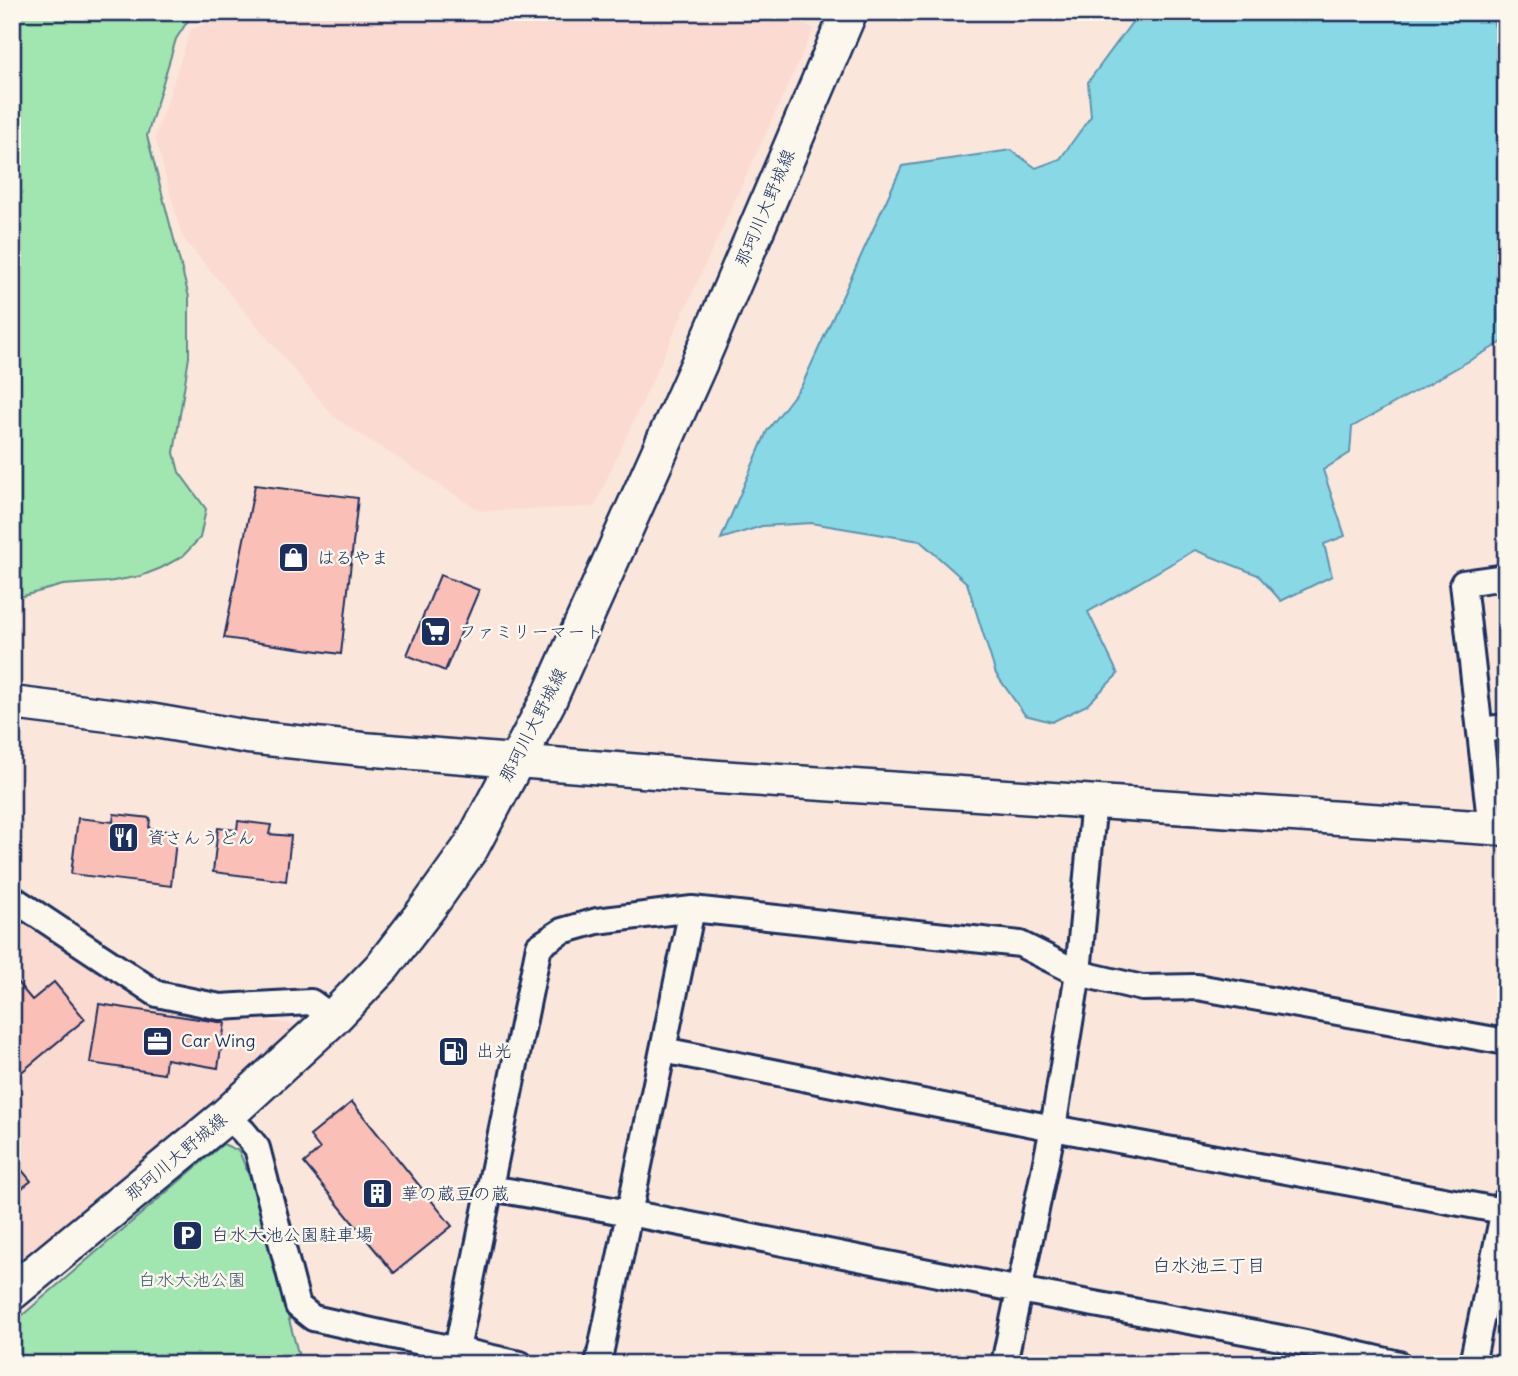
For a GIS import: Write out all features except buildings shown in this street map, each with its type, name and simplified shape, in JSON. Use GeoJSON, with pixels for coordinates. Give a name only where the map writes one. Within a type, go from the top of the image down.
{"type":"FeatureCollection","features":[{"type":"Feature","properties":{"kind":"main road","name":"那珂川大野城線"},"geometry":{"type":"LineString","coordinates":[[12,1292],[226,1116],[333,1018],[382,967],[471,847],[548,701],[701,359],[849,12]]}},
{"type":"Feature","properties":{"kind":"street"},"geometry":{"type":"LineString","coordinates":[[12,703],[149,720],[248,737],[363,749],[718,777],[1498,829],[1480,730],[1464,583],[1506,577]]}},
{"type":"Feature","properties":{"kind":"street"},"geometry":{"type":"LineString","coordinates":[[1480,730],[1506,727]]}},
{"type":"Feature","properties":{"kind":"street"},"geometry":{"type":"LineString","coordinates":[[1004,1364],[1053,1128],[1078,974],[1094,800]]}},
{"type":"Feature","properties":{"kind":"street"},"geometry":{"type":"LineString","coordinates":[[12,898],[157,994],[220,1006],[311,1002],[333,1018]]}},
{"type":"Feature","properties":{"kind":"street"},"geometry":{"type":"LineString","coordinates":[[598,1364],[692,909]]}},
{"type":"Feature","properties":{"kind":"street"},"geometry":{"type":"LineString","coordinates":[[456,1357],[539,946],[562,931],[597,921],[692,909],[1020,944],[1078,974],[1142,988],[1197,987],[1506,1042]]}},
{"type":"Feature","properties":{"kind":"street"},"geometry":{"type":"LineString","coordinates":[[663,1050],[1053,1128],[1504,1205],[1472,1364]]}},
{"type":"Feature","properties":{"kind":"street"},"geometry":{"type":"LineString","coordinates":[[226,1116],[257,1148],[298,1307],[313,1318],[456,1357],[520,1364]]}},
{"type":"Feature","properties":{"kind":"street"},"geometry":{"type":"LineString","coordinates":[[490,1188],[629,1211],[1320,1354],[1399,1364]]}},
{"type":"Feature","properties":{"kind":"shaded area"},"geometry":{"type":"Polygon","coordinates":[[[242,12],[769,12],[814,28],[594,507],[480,511],[334,417],[182,237],[155,137],[191,29],[242,12]]]}},
{"type":"Feature","properties":{"kind":"shaded area"},"geometry":{"type":"Polygon","coordinates":[[[12,918],[83,961],[134,998],[302,1026],[12,1268],[12,918]]]}},
{"type":"Feature","properties":{"kind":"green space"},"geometry":{"type":"Polygon","coordinates":[[[12,12],[210,12],[189,19],[176,39],[147,136],[189,297],[189,357],[174,453],[179,472],[206,509],[200,538],[183,556],[141,576],[108,582],[63,585],[12,599],[12,12]]]}},
{"type":"Feature","properties":{"kind":"green space","name":"白水大池公園"},"geometry":{"type":"Polygon","coordinates":[[[223,1144],[239,1151],[252,1183],[301,1364],[12,1364],[12,1324],[223,1144]]]}},
{"type":"Feature","properties":{"kind":"water"},"geometry":{"type":"Polygon","coordinates":[[[1148,12],[1489,12],[1506,53],[1506,340],[1352,427],[1350,453],[1323,470],[1345,536],[1324,544],[1332,576],[1281,601],[1258,575],[1195,550],[1088,612],[1118,674],[1087,705],[1052,722],[1025,715],[996,674],[967,583],[920,541],[811,523],[762,526],[721,539],[767,431],[802,385],[902,166],[1011,150],[1036,168],[1060,159],[1091,116],[1088,82],[1133,21],[1148,12]]]}},
{"type":"Feature","properties":{"kind":"place","name":"はるやま"},"geometry":{"type":"Point","coordinates":[294,558]}},
{"type":"Feature","properties":{"kind":"place","name":"ファミリーマート"},"geometry":{"type":"Point","coordinates":[436,632]}},
{"type":"Feature","properties":{"kind":"place","name":"資さんうどん"},"geometry":{"type":"Point","coordinates":[124,838]}},
{"type":"Feature","properties":{"kind":"place","name":"Car Wing"},"geometry":{"type":"Point","coordinates":[158,1041]}},
{"type":"Feature","properties":{"kind":"place","name":"出光"},"geometry":{"type":"Point","coordinates":[453,1051]}},
{"type":"Feature","properties":{"kind":"place","name":"華の蔵豆の蔵"},"geometry":{"type":"Point","coordinates":[378,1194]}},
{"type":"Feature","properties":{"kind":"place","name":"白水大池公園駐車場"},"geometry":{"type":"Point","coordinates":[188,1235]}},
{"type":"Feature","properties":{"kind":"district","name":"白水池三丁目"},"geometry":{"type":"Point","coordinates":[1209,1265]}}]}
